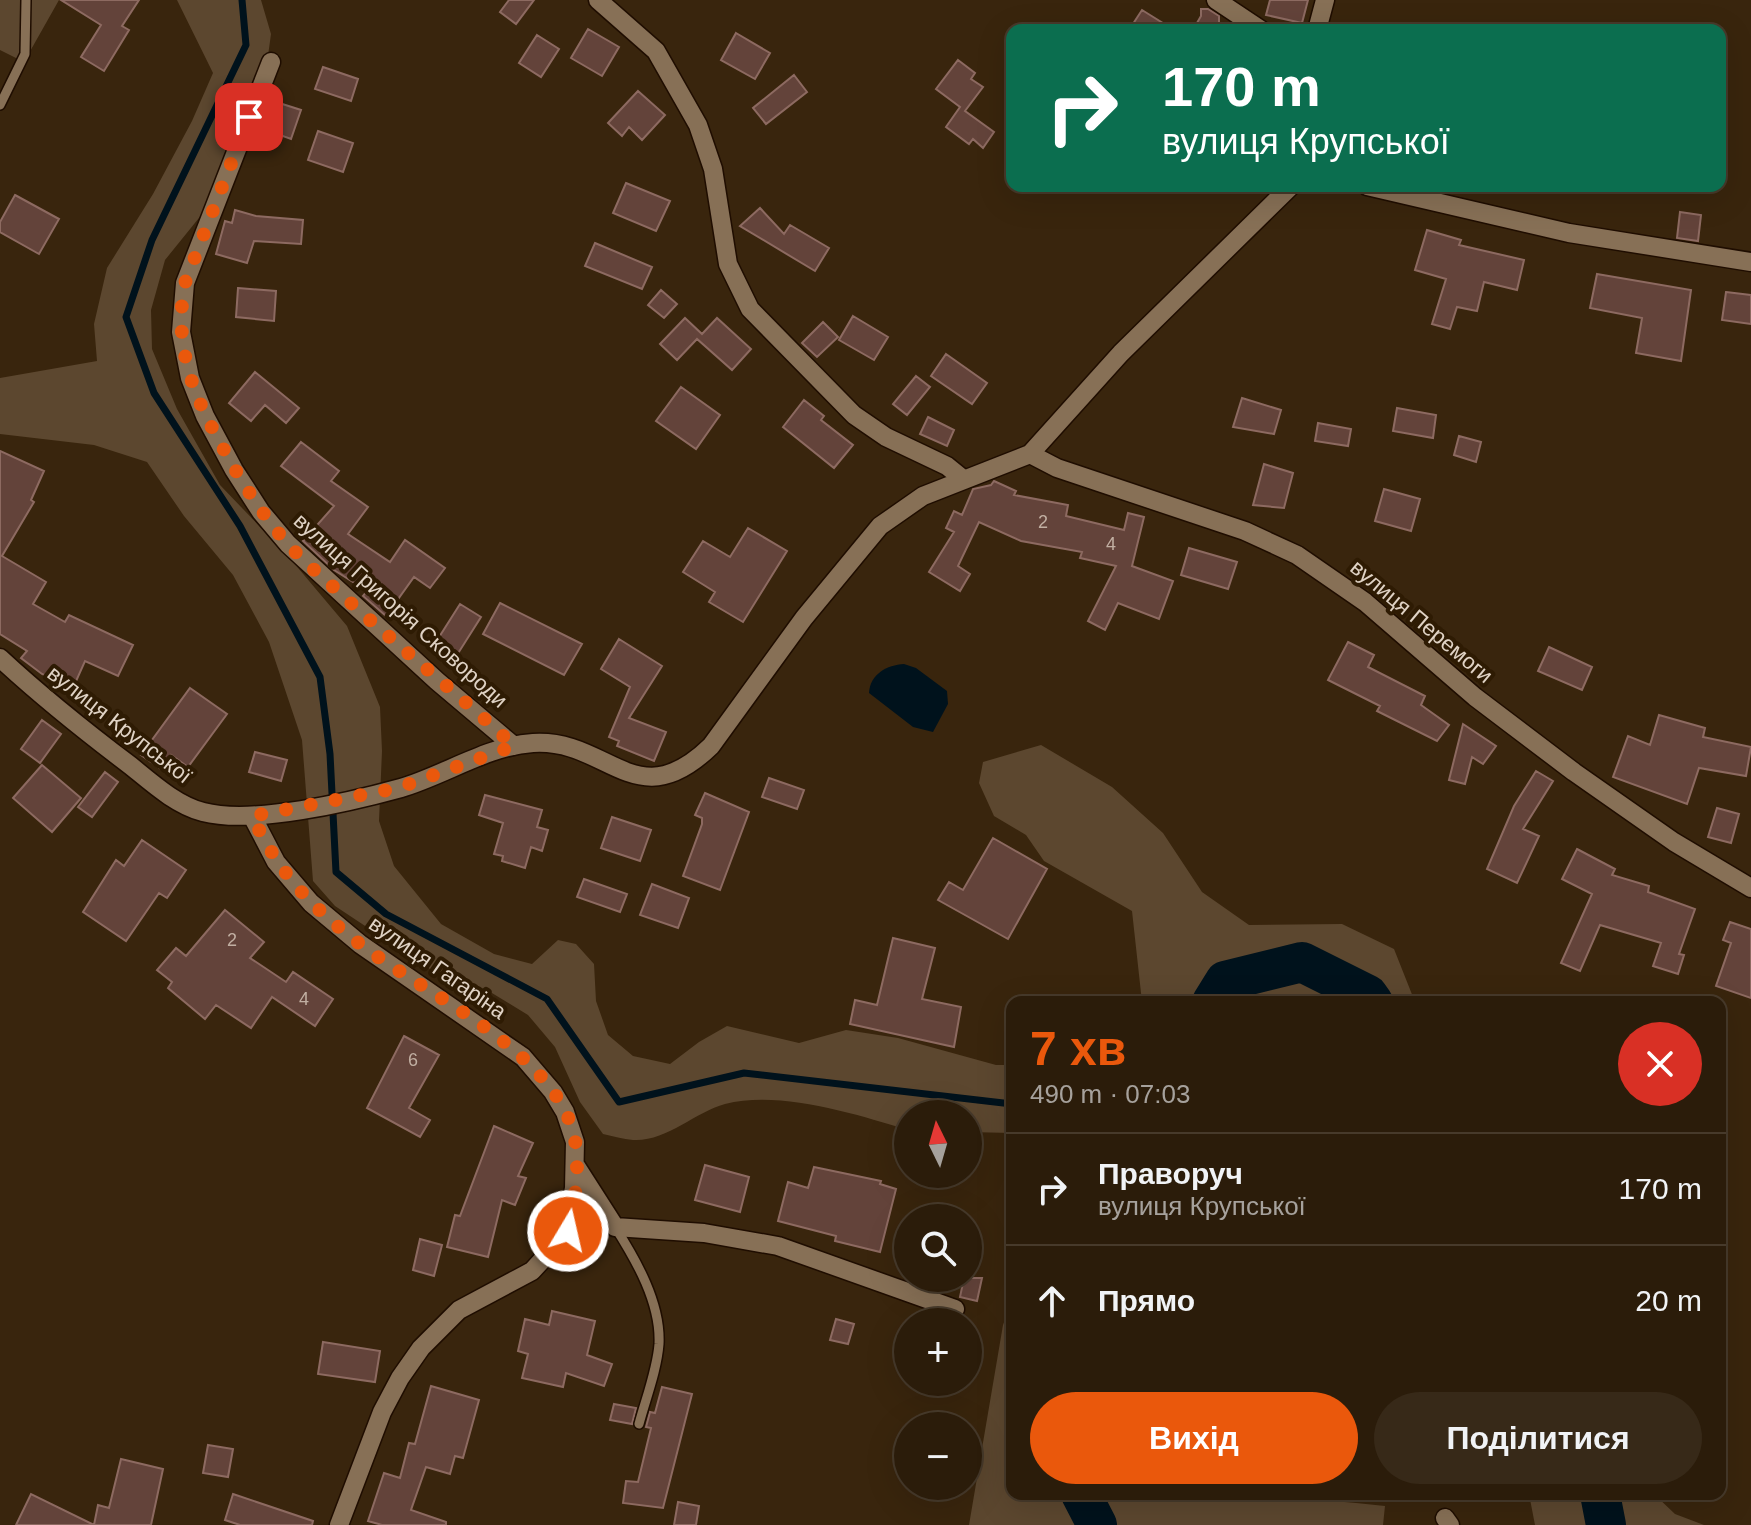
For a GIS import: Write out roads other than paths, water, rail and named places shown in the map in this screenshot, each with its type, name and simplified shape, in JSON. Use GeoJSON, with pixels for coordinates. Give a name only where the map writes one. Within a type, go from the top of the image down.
{"type":"FeatureCollection","features":[{"type":"Feature","properties":{"kind":"street"},"geometry":{"type":"LineString","coordinates":[[598,0],[656,51],[698,125],[713,169],[728,264],[750,309],[854,415],[886,437],[947,466],[963,479]]}},
{"type":"Feature","properties":{"kind":"street"},"geometry":{"type":"LineString","coordinates":[[1216,0],[1252,24]]}},
{"type":"Feature","properties":{"kind":"street"},"geometry":{"type":"LineString","coordinates":[[1319,24],[1325,0]]}},
{"type":"Feature","properties":{"kind":"street","name":"вулиця Григорія Сковороди"},"geometry":{"type":"LineString","coordinates":[[271,62],[185,283],[181,332],[190,378],[205,416],[234,470],[261,512],[288,544],[427,672],[514,746]]}},
{"type":"Feature","properties":{"kind":"street"},"geometry":{"type":"LineString","coordinates":[[514,746],[555,744],[630,773],[657,778],[684,770],[711,746],[804,618],[880,526],[905,506],[963,479],[1030,454],[1121,353],[1285,192]]}},
{"type":"Feature","properties":{"kind":"street"},"geometry":{"type":"LineString","coordinates":[[1393,192],[1569,233],[1751,262]]}},
{"type":"Feature","properties":{"kind":"street","name":"вулиця Перемоги"},"geometry":{"type":"LineString","coordinates":[[1030,454],[1057,468],[1245,531],[1297,555],[1365,602],[1475,697],[1563,764],[1674,842],[1751,888]]}},
{"type":"Feature","properties":{"kind":"street","name":"вулиця Крупської"},"geometry":{"type":"LineString","coordinates":[[0,658],[68,718],[178,800],[201,812],[252,816],[398,788],[514,746]]}},
{"type":"Feature","properties":{"kind":"street","name":"вулиця Гагаріна"},"geometry":{"type":"LineString","coordinates":[[252,816],[276,862],[311,903],[360,944],[515,1050],[532,1066],[565,1112],[575,1142],[576,1166],[570,1222],[561,1241],[532,1271],[470,1303],[448,1319],[400,1378],[376,1426],[339,1525]]}},
{"type":"Feature","properties":{"kind":"street","name":"вулиця Гагаріна"},"geometry":{"type":"LineString","coordinates":[[576,1166],[615,1227]]}},
{"type":"Feature","properties":{"kind":"street"},"geometry":{"type":"LineString","coordinates":[[615,1227],[704,1233],[778,1246],[952,1308]]}},
{"type":"Feature","properties":{"kind":"lane"},"geometry":{"type":"LineString","coordinates":[[0,105],[25,54],[26,0]]}},
{"type":"Feature","properties":{"kind":"lane"},"geometry":{"type":"LineString","coordinates":[[615,1227],[639,1267],[658,1332],[657,1355],[639,1424]]}},
{"type":"Feature","properties":{"kind":"water"},"geometry":{"type":"Polygon","coordinates":[[[904,664],[916,668],[947,691],[948,704],[933,732],[913,727],[869,693],[872,681],[880,672],[904,664]]]}},
{"type":"Feature","properties":{"kind":"waterway"},"geometry":{"type":"LineString","coordinates":[[242,0],[246,45],[152,240],[126,317],[154,393],[240,526],[320,677],[330,754],[336,872],[386,914],[547,999],[619,1102],[744,1073],[1006,1103]]}},
{"type":"Feature","properties":{"kind":"waterway"},"geometry":{"type":"LineString","coordinates":[[1216,996],[1225,981],[1302,962],[1369,996]]}},
{"type":"Feature","properties":{"kind":"waterway"},"geometry":{"type":"LineString","coordinates":[[1084,1500],[1097,1525]]}},
{"type":"Feature","properties":{"kind":"waterway"},"geometry":{"type":"LineString","coordinates":[[1601,1500],[1606,1525]]}}]}
